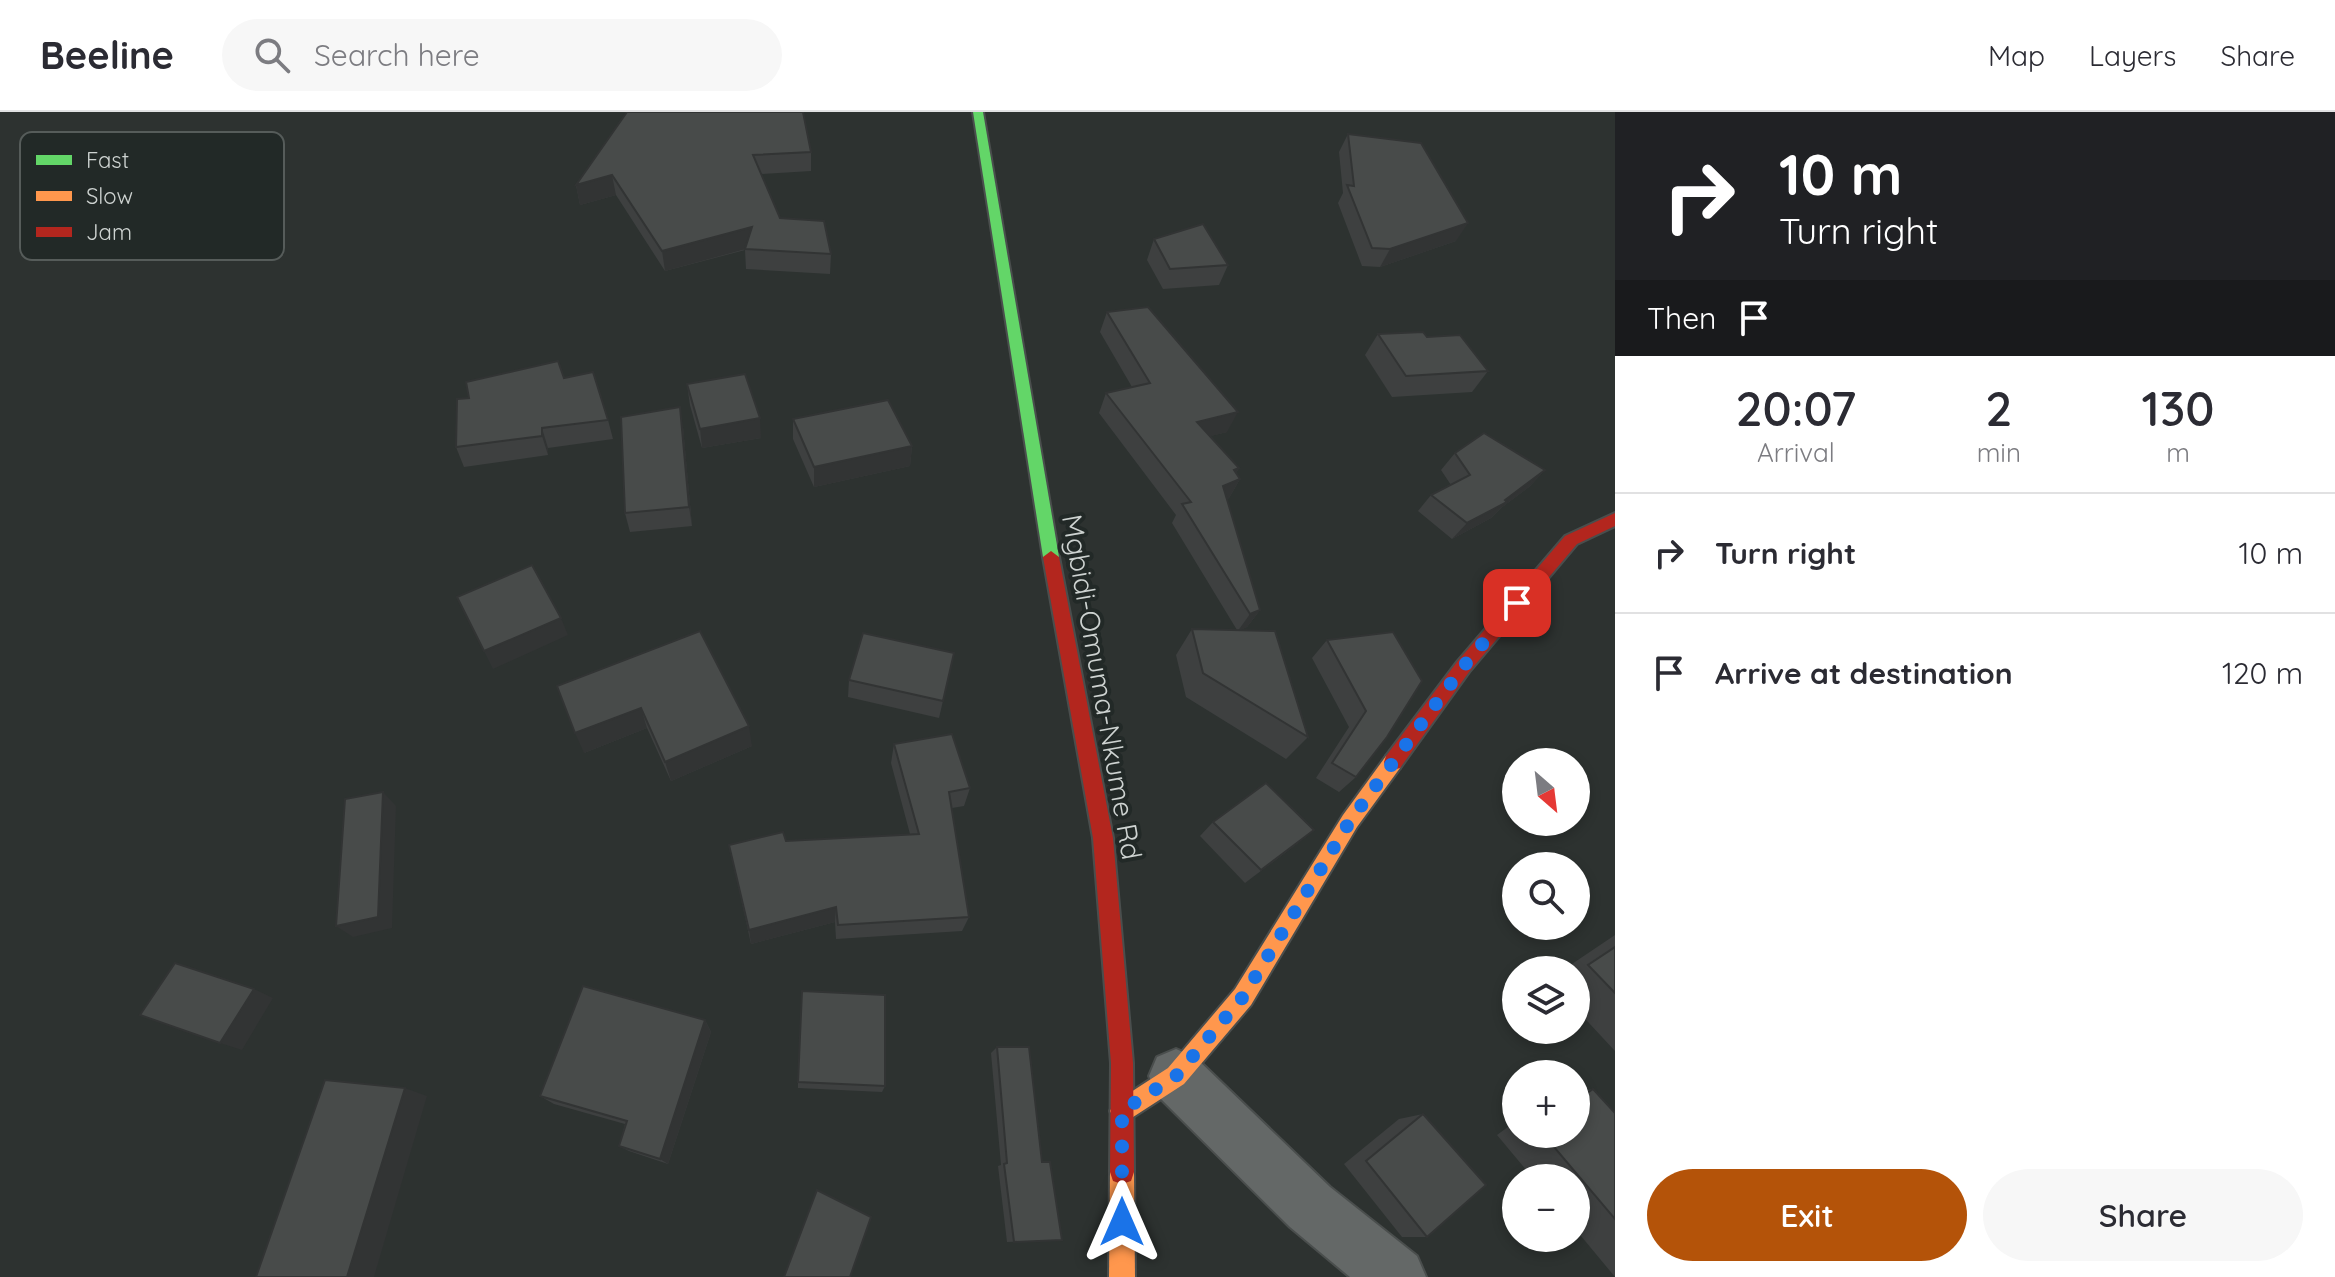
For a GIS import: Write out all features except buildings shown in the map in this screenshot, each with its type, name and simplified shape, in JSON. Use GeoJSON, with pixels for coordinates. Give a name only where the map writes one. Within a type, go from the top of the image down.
{"type":"FeatureCollection","features":[{"type":"Feature","properties":{"kind":"street","name":"Mgbidi-Omuma-Nkume Rd"},"geometry":{"type":"LineString","coordinates":[[978,112],[1049,548],[1103,838],[1122,1063],[1122,1277]]}},
{"type":"Feature","properties":{"kind":"street"},"geometry":{"type":"LineString","coordinates":[[1122,1111],[1176,1076],[1243,997],[1350,821],[1463,667],[1571,540],[1615,519]]}},
{"type":"Feature","properties":{"kind":"street"},"geometry":{"type":"LineString","coordinates":[[1176,1076],[1310,1207],[1396,1277]]}},
{"type":"Feature","properties":{"kind":"traffic: fast"},"geometry":{"type":"LineString","coordinates":[[978,112],[1051,557]]}},
{"type":"Feature","properties":{"kind":"traffic: slow"},"geometry":{"type":"LineString","coordinates":[[1122,1111],[1176,1076],[1243,997],[1350,821],[1393,762]]}},
{"type":"Feature","properties":{"kind":"traffic: slow"},"geometry":{"type":"LineString","coordinates":[[1122,1172],[1122,1277]]}},
{"type":"Feature","properties":{"kind":"traffic: jam"},"geometry":{"type":"LineString","coordinates":[[1393,762],[1463,667],[1571,540],[1615,519]]}},
{"type":"Feature","properties":{"kind":"traffic: jam"},"geometry":{"type":"LineString","coordinates":[[1051,557],[1103,838],[1122,1063],[1122,1172]]}},
{"type":"Feature","properties":{"kind":"route"},"geometry":{"type":"LineString","coordinates":[[1122,1222],[1122,1111],[1176,1076],[1243,997],[1350,821],[1463,667],[1517,603]]}}]}
